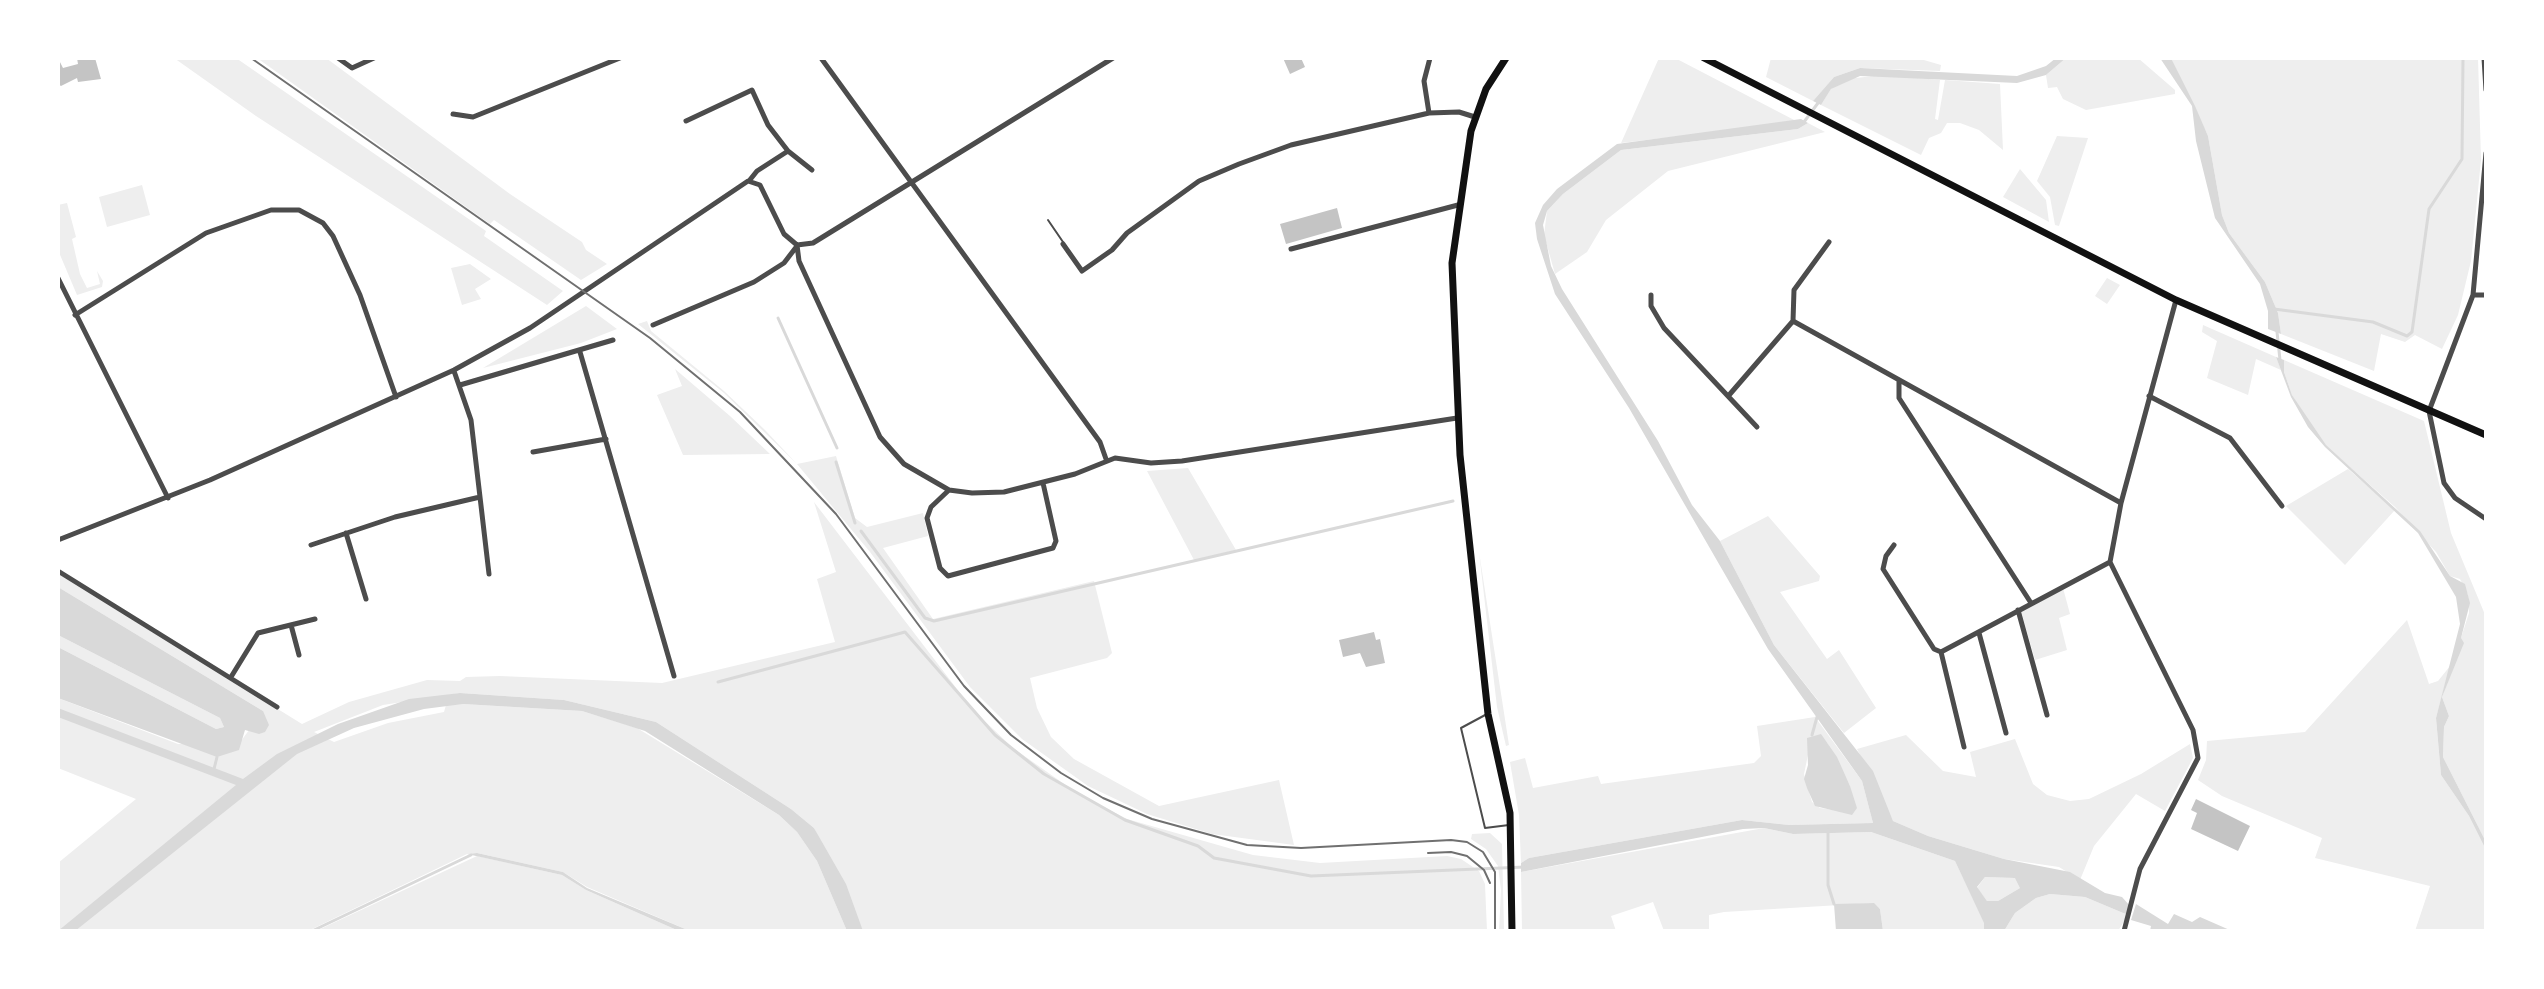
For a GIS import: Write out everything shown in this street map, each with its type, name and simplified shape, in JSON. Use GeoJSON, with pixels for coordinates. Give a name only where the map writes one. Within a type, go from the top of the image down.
{"type":"FeatureCollection","features":[{"type":"Feature","properties":{"kind":"main road"},"geometry":{"type":"LineString","coordinates":[[1506,58],[1486,89],[1475,117],[1458,205],[1452,263],[1457,418],[1488,714],[1511,825],[1512,931]]}},
{"type":"Feature","properties":{"kind":"main road"},"geometry":{"type":"LineString","coordinates":[[1704,58],[2176,300],[2486,435]]}},
{"type":"Feature","properties":{"kind":"street"},"geometry":{"type":"LineString","coordinates":[[338,58],[352,68],[374,58]]}},
{"type":"Feature","properties":{"kind":"street"},"geometry":{"type":"LineString","coordinates":[[453,114],[473,117],[620,58]]}},
{"type":"Feature","properties":{"kind":"street"},"geometry":{"type":"LineString","coordinates":[[821,58],[1100,442],[1106,459]]}},
{"type":"Feature","properties":{"kind":"street"},"geometry":{"type":"LineString","coordinates":[[653,325],[754,282],[784,263],[797,245],[813,243],[1113,58]]}},
{"type":"Feature","properties":{"kind":"street"},"geometry":{"type":"LineString","coordinates":[[1429,113],[1424,81],[1430,58]]}},
{"type":"Feature","properties":{"kind":"street"},"geometry":{"type":"LineString","coordinates":[[2484,58],[2486,90]]}},
{"type":"Feature","properties":{"kind":"street"},"geometry":{"type":"LineString","coordinates":[[686,121],[752,90],[768,125],[788,151],[812,170]]}},
{"type":"Feature","properties":{"kind":"street"},"geometry":{"type":"LineString","coordinates":[[1063,244],[1082,271],[1112,250],[1127,233],[1206,178],[1291,145],[1429,113],[1459,112],[1475,117]]}},
{"type":"Feature","properties":{"kind":"street"},"geometry":{"type":"LineString","coordinates":[[58,540],[168,498],[454,370],[563,307],[788,151]]}},
{"type":"Feature","properties":{"kind":"street"},"geometry":{"type":"LineString","coordinates":[[2486,153],[2473,295],[2429,411],[2444,483],[2455,498],[2486,519]]}},
{"type":"Feature","properties":{"kind":"street"},"geometry":{"type":"LineString","coordinates":[[748,181],[760,185],[784,234],[797,245],[799,261],[880,437],[904,464],[949,490],[990,493],[1075,474],[1106,459],[1174,462],[1457,418]]}},
{"type":"Feature","properties":{"kind":"street"},"geometry":{"type":"LineString","coordinates":[[1291,249],[1458,205]]}},
{"type":"Feature","properties":{"kind":"street"},"geometry":{"type":"LineString","coordinates":[[75,315],[206,233],[271,210],[299,210],[323,223],[333,236],[360,295],[396,397]]}},
{"type":"Feature","properties":{"kind":"street"},"geometry":{"type":"LineString","coordinates":[[1730,394],[1793,321],[1794,290],[1829,242]]}},
{"type":"Feature","properties":{"kind":"street"},"geometry":{"type":"LineString","coordinates":[[58,278],[168,498]]}},
{"type":"Feature","properties":{"kind":"street"},"geometry":{"type":"LineString","coordinates":[[1651,295],[1651,306],[1664,328],[1730,394],[1757,427]]}},
{"type":"Feature","properties":{"kind":"street"},"geometry":{"type":"LineString","coordinates":[[2473,295],[2486,295]]}},
{"type":"Feature","properties":{"kind":"street"},"geometry":{"type":"LineString","coordinates":[[2124,931],[2136,898],[2140,869],[2197,766],[2199,751],[2193,730],[2110,562],[2121,503],[2176,300]]}},
{"type":"Feature","properties":{"kind":"street"},"geometry":{"type":"LineString","coordinates":[[1793,321],[2121,503]]}},
{"type":"Feature","properties":{"kind":"street"},"geometry":{"type":"LineString","coordinates":[[460,385],[613,340]]}},
{"type":"Feature","properties":{"kind":"street"},"geometry":{"type":"LineString","coordinates":[[580,352],[674,676]]}},
{"type":"Feature","properties":{"kind":"street"},"geometry":{"type":"LineString","coordinates":[[454,370],[471,420],[489,574]]}},
{"type":"Feature","properties":{"kind":"street"},"geometry":{"type":"LineString","coordinates":[[1899,380],[1899,398],[2031,603]]}},
{"type":"Feature","properties":{"kind":"street"},"geometry":{"type":"LineString","coordinates":[[2149,396],[2230,438],[2282,506]]}},
{"type":"Feature","properties":{"kind":"street"},"geometry":{"type":"LineString","coordinates":[[533,452],[606,439]]}},
{"type":"Feature","properties":{"kind":"street"},"geometry":{"type":"LineString","coordinates":[[949,490],[931,507],[927,518],[940,568],[948,576],[1053,548],[1056,541],[1043,483]]}},
{"type":"Feature","properties":{"kind":"street"},"geometry":{"type":"LineString","coordinates":[[311,545],[395,517],[480,497]]}},
{"type":"Feature","properties":{"kind":"street"},"geometry":{"type":"LineString","coordinates":[[346,533],[366,599]]}},
{"type":"Feature","properties":{"kind":"street"},"geometry":{"type":"LineString","coordinates":[[1894,545],[1886,556],[1883,569],[1934,649],[1941,652],[2110,562]]}},
{"type":"Feature","properties":{"kind":"street"},"geometry":{"type":"LineString","coordinates":[[58,571],[277,707]]}},
{"type":"Feature","properties":{"kind":"street"},"geometry":{"type":"LineString","coordinates":[[2018,610],[2047,715]]}},
{"type":"Feature","properties":{"kind":"street"},"geometry":{"type":"LineString","coordinates":[[231,677],[258,633],[315,619]]}},
{"type":"Feature","properties":{"kind":"street"},"geometry":{"type":"LineString","coordinates":[[291,625],[299,655]]}},
{"type":"Feature","properties":{"kind":"street"},"geometry":{"type":"LineString","coordinates":[[1979,633],[2006,733]]}},
{"type":"Feature","properties":{"kind":"street"},"geometry":{"type":"LineString","coordinates":[[1941,652],[1964,747]]}},
{"type":"Feature","properties":{"kind":"lane"},"geometry":{"type":"LineString","coordinates":[[1048,220],[1063,244]]}},
{"type":"Feature","properties":{"kind":"lane"},"geometry":{"type":"LineString","coordinates":[[1488,714],[1461,728],[1485,828],[1511,825]]}},
{"type":"Feature","properties":{"kind":"shaded area"},"geometry":{"type":"Polygon","coordinates":[[[174,58],[236,58],[486,231],[484,236],[563,291],[547,305],[256,116],[174,58]]]}},
{"type":"Feature","properties":{"kind":"shaded area"},"geometry":{"type":"Polygon","coordinates":[[[257,58],[326,58],[510,194],[582,242],[586,250],[607,264],[581,280],[494,220],[490,224],[257,58]]]}},
{"type":"Feature","properties":{"kind":"shaded area"},"geometry":{"type":"Polygon","coordinates":[[[1659,58],[1675,58],[1798,122],[1621,143],[1659,58]]]}},
{"type":"Feature","properties":{"kind":"shaded area"},"geometry":{"type":"Polygon","coordinates":[[[1771,58],[1917,58],[1941,65],[1940,71],[1860,68],[1834,77],[1813,101],[1766,77],[1771,58]]]}},
{"type":"Feature","properties":{"kind":"shaded area"},"geometry":{"type":"Polygon","coordinates":[[[2056,58],[2066,58],[2046,75],[2017,83],[1860,76],[1831,89],[1821,105],[1813,101],[1834,77],[1860,68],[2017,76],[2046,66],[2056,58]]]}},
{"type":"Feature","properties":{"kind":"shaded area"},"geometry":{"type":"Polygon","coordinates":[[[2066,58],[2138,58],[2175,90],[2175,94],[2086,110],[2063,99],[2057,87],[2048,88],[2046,75],[2066,58]]]}},
{"type":"Feature","properties":{"kind":"shaded area"},"geometry":{"type":"Polygon","coordinates":[[[2160,58],[2171,58],[2195,106],[2208,136],[2222,215],[2229,233],[2265,282],[2278,313],[2281,334],[2268,329],[2268,311],[2260,284],[2215,218],[2196,141],[2192,106],[2160,58]]]}},
{"type":"Feature","properties":{"kind":"shaded area"},"geometry":{"type":"Polygon","coordinates":[[[2171,58],[2478,58],[2481,160],[2471,261],[2458,315],[2442,349],[2415,335],[2405,342],[2381,334],[2374,371],[2281,334],[2278,313],[2265,282],[2229,233],[2222,215],[2208,136],[2171,58]]]}},
{"type":"Feature","properties":{"kind":"shaded area"},"geometry":{"type":"Polygon","coordinates":[[[1884,75],[1940,80],[1935,119],[1938,120],[1945,80],[2000,84],[2003,150],[1979,130],[1960,123],[1947,123],[1941,133],[1929,138],[1921,155],[1821,105],[1831,89],[1846,79],[1884,75]]]}},
{"type":"Feature","properties":{"kind":"shaded area"},"geometry":{"type":"Polygon","coordinates":[[[1801,119],[1808,123],[1798,129],[1621,150],[1563,194],[1547,211],[1543,225],[1551,266],[1562,289],[1658,441],[1692,505],[1720,541],[1774,645],[1873,771],[1893,821],[1928,836],[2004,859],[2070,872],[2105,893],[2122,897],[2130,906],[2128,915],[2085,897],[2050,894],[2036,898],[2015,913],[2004,931],[1984,931],[1984,923],[1955,861],[1871,832],[1793,834],[1764,828],[1743,829],[1521,872],[1521,863],[1529,858],[1742,820],[1789,825],[1873,823],[1862,781],[1768,649],[1629,408],[1555,294],[1537,239],[1535,223],[1543,205],[1557,189],[1617,144],[1801,119]],[[1985,877],[1977,887],[1987,901],[1998,901],[2020,888],[2015,878],[1985,877]]]}},
{"type":"Feature","properties":{"kind":"shaded area"},"geometry":{"type":"Polygon","coordinates":[[[1808,123],[1825,132],[1668,171],[1606,220],[1587,252],[1555,274],[1544,235],[1547,211],[1563,194],[1621,150],[1798,129],[1808,123]]]}},
{"type":"Feature","properties":{"kind":"shaded area"},"geometry":{"type":"Polygon","coordinates":[[[2057,136],[2088,138],[2059,226],[2055,225],[2050,197],[2037,181],[2057,136]]]}},
{"type":"Feature","properties":{"kind":"shaded area"},"geometry":{"type":"Polygon","coordinates":[[[2020,169],[2046,200],[2049,222],[2003,197],[2020,169]]]}},
{"type":"Feature","properties":{"kind":"shaded area"},"geometry":{"type":"Polygon","coordinates":[[[142,185],[150,215],[107,227],[99,197],[142,185]]]}},
{"type":"Feature","properties":{"kind":"shaded area"},"geometry":{"type":"Polygon","coordinates":[[[67,203],[76,237],[72,239],[80,274],[87,288],[100,284],[97,271],[103,281],[102,287],[77,295],[58,250],[58,205],[67,203]]]}},
{"type":"Feature","properties":{"kind":"shaded area"},"geometry":{"type":"Polygon","coordinates":[[[470,264],[491,279],[475,289],[481,299],[462,305],[451,268],[470,264]]]}},
{"type":"Feature","properties":{"kind":"shaded area"},"geometry":{"type":"Polygon","coordinates":[[[2107,278],[2120,285],[2107,304],[2095,296],[2107,278]]]}},
{"type":"Feature","properties":{"kind":"shaded area"},"geometry":{"type":"Polygon","coordinates":[[[586,306],[617,329],[581,343],[483,368],[586,306]]]}},
{"type":"Feature","properties":{"kind":"shaded area"},"geometry":{"type":"Polygon","coordinates":[[[647,321],[651,331],[724,391],[797,464],[724,393],[638,324],[647,321]]]}},
{"type":"Feature","properties":{"kind":"shaded area"},"geometry":{"type":"Polygon","coordinates":[[[2203,325],[2276,357],[2281,370],[2256,359],[2248,395],[2207,378],[2217,341],[2202,332],[2203,325]]]}},
{"type":"Feature","properties":{"kind":"shaded area"},"geometry":{"type":"Polygon","coordinates":[[[2276,357],[2284,360],[2284,372],[2292,395],[2326,445],[2420,531],[2450,576],[2465,584],[2470,603],[2461,638],[2464,643],[2442,697],[2449,716],[2444,727],[2443,757],[2486,842],[2486,850],[2469,816],[2441,775],[2436,718],[2460,624],[2456,597],[2418,533],[2325,447],[2308,427],[2291,397],[2276,357]]]}},
{"type":"Feature","properties":{"kind":"shaded area"},"geometry":{"type":"Polygon","coordinates":[[[2284,360],[2424,421],[2451,533],[2486,617],[2486,842],[2443,757],[2444,727],[2449,716],[2442,697],[2469,613],[2468,595],[2460,579],[2450,576],[2436,552],[2395,507],[2326,446],[2292,395],[2284,372],[2284,360]]]}},
{"type":"Feature","properties":{"kind":"shaded area"},"geometry":{"type":"Polygon","coordinates":[[[675,369],[770,454],[683,455],[657,395],[682,386],[675,369]]]}},
{"type":"Feature","properties":{"kind":"shaded area"},"geometry":{"type":"Polygon","coordinates":[[[836,456],[855,518],[867,527],[923,513],[928,536],[883,548],[933,619],[1094,581],[1112,653],[1107,658],[1030,678],[1037,708],[1051,737],[1074,759],[1159,806],[1279,780],[1294,845],[1212,834],[1147,814],[1088,786],[1022,739],[970,687],[870,552],[797,464],[836,456]]]}},
{"type":"Feature","properties":{"kind":"shaded area"},"geometry":{"type":"Polygon","coordinates":[[[1188,468],[1236,550],[1194,560],[1147,471],[1188,468]]]}},
{"type":"Feature","properties":{"kind":"shaded area"},"geometry":{"type":"Polygon","coordinates":[[[2348,469],[2395,510],[2345,565],[2286,506],[2348,469]]]}},
{"type":"Feature","properties":{"kind":"shaded area"},"geometry":{"type":"Polygon","coordinates":[[[814,502],[973,710],[1013,748],[1077,793],[1127,819],[1253,855],[1320,863],[1447,856],[1461,859],[1479,871],[1485,884],[1487,931],[863,931],[814,828],[791,809],[656,722],[564,700],[460,693],[383,705],[314,732],[334,742],[388,723],[444,712],[446,705],[463,704],[582,711],[637,728],[779,815],[797,832],[817,861],[847,931],[690,931],[587,887],[563,872],[477,853],[467,854],[308,931],[58,931],[58,863],[136,799],[58,768],[58,698],[178,744],[241,741],[263,711],[58,587],[58,573],[302,724],[349,702],[427,680],[460,681],[466,677],[500,676],[662,683],[835,642],[817,579],[836,572],[814,502]]]}},
{"type":"Feature","properties":{"kind":"shaded area"},"geometry":{"type":"Polygon","coordinates":[[[1768,516],[1820,576],[1819,581],[1780,592],[1827,659],[1839,650],[1876,708],[1844,733],[1774,645],[1720,541],[1768,516]]]}},
{"type":"Feature","properties":{"kind":"shaded area"},"geometry":{"type":"Polygon","coordinates":[[[1479,552],[1509,745],[1506,746],[1497,707],[1479,552]]]}},
{"type":"Feature","properties":{"kind":"shaded area"},"geometry":{"type":"Polygon","coordinates":[[[58,587],[263,711],[269,725],[265,732],[259,734],[245,730],[239,750],[217,757],[58,698],[58,647],[216,729],[224,727],[220,718],[58,635],[58,587]]]}},
{"type":"Feature","properties":{"kind":"shaded area"},"geometry":{"type":"Polygon","coordinates":[[[2063,588],[2070,614],[2059,618],[2067,650],[2035,660],[2021,611],[2063,588]]]}},
{"type":"Feature","properties":{"kind":"shaded area"},"geometry":{"type":"Polygon","coordinates":[[[2407,620],[2429,684],[2438,681],[2450,666],[2436,718],[2441,775],[2469,816],[2486,850],[2486,931],[2415,931],[2430,886],[2315,858],[2322,838],[2222,796],[2198,780],[2206,760],[2207,741],[2305,732],[2407,620]]]}},
{"type":"Feature","properties":{"kind":"shaded area"},"geometry":{"type":"Polygon","coordinates":[[[58,635],[220,718],[224,727],[216,729],[58,647],[58,635]]]}},
{"type":"Feature","properties":{"kind":"shaded area"},"geometry":{"type":"Polygon","coordinates":[[[460,693],[564,700],[656,722],[791,809],[814,828],[846,884],[863,931],[847,931],[817,861],[797,832],[779,815],[645,731],[582,711],[463,704],[424,709],[354,728],[297,754],[75,931],[58,931],[236,785],[58,717],[58,708],[243,779],[277,754],[338,724],[409,699],[460,693]]]}},
{"type":"Feature","properties":{"kind":"shaded area"},"geometry":{"type":"Polygon","coordinates":[[[1815,717],[1862,781],[1873,823],[1789,825],[1742,820],[1529,858],[1521,863],[1519,815],[1510,762],[1525,758],[1533,788],[1598,776],[1601,784],[1754,763],[1761,756],[1757,726],[1815,717]],[[1827,743],[1809,750],[1804,774],[1812,802],[1820,808],[1835,810],[1850,786],[1827,743]]]}},
{"type":"Feature","properties":{"kind":"shaded area"},"geometry":{"type":"Polygon","coordinates":[[[1821,734],[1837,757],[1850,786],[1857,808],[1852,815],[1815,806],[1807,788],[1804,779],[1808,765],[1807,738],[1821,734]]]}},
{"type":"Feature","properties":{"kind":"shaded area"},"geometry":{"type":"Polygon","coordinates":[[[1906,735],[1943,771],[1976,777],[1970,752],[2015,739],[2033,784],[2047,795],[2070,801],[2089,799],[2141,774],[2190,744],[2193,758],[2165,811],[2136,794],[2094,846],[2080,880],[2059,867],[2004,859],[1928,836],[1893,821],[1857,749],[1906,735]]]}},
{"type":"Feature","properties":{"kind":"shaded area"},"geometry":{"type":"Polygon","coordinates":[[[1764,828],[1793,834],[1871,832],[1955,861],[1985,923],[1984,931],[1883,931],[1880,909],[1873,903],[1724,912],[1709,915],[1709,931],[1664,931],[1653,902],[1611,916],[1616,931],[1522,931],[1521,872],[1764,828]]]}},
{"type":"Feature","properties":{"kind":"shaded area"},"geometry":{"type":"Polygon","coordinates":[[[1490,833],[1502,844],[1504,931],[1499,931],[1501,890],[1498,866],[1486,849],[1471,839],[1472,834],[1490,833]]]}},
{"type":"Feature","properties":{"kind":"shaded area"},"geometry":{"type":"Polygon","coordinates":[[[477,853],[563,872],[587,888],[690,931],[679,931],[586,890],[562,875],[467,854],[477,853]]]}},
{"type":"Feature","properties":{"kind":"shaded area"},"geometry":{"type":"Polygon","coordinates":[[[477,856],[562,875],[586,890],[679,931],[316,931],[477,856]]]}},
{"type":"Feature","properties":{"kind":"shaded area"},"geometry":{"type":"Polygon","coordinates":[[[1985,877],[2016,878],[2021,883],[2020,888],[1998,901],[1987,901],[1977,888],[1985,877]]]}},
{"type":"Feature","properties":{"kind":"shaded area"},"geometry":{"type":"Polygon","coordinates":[[[2050,894],[2085,897],[2128,915],[2118,931],[2004,931],[2015,913],[2036,898],[2050,894]]]}},
{"type":"Feature","properties":{"kind":"shaded area"},"geometry":{"type":"Polygon","coordinates":[[[1874,903],[1880,909],[1883,931],[1836,931],[1834,904],[1874,903]]]}},
{"type":"Feature","properties":{"kind":"shaded area"},"geometry":{"type":"Polygon","coordinates":[[[2136,904],[2168,924],[2174,914],[2192,922],[2200,917],[2232,931],[2150,931],[2151,926],[2131,920],[2136,904]]]}},
{"type":"Feature","properties":{"kind":"building"},"geometry":{"type":"Polygon","coordinates":[[[58,58],[63,68],[78,64],[77,58],[95,58],[101,79],[78,82],[77,78],[61,86],[58,84],[58,58]]]}},
{"type":"Feature","properties":{"kind":"building"},"geometry":{"type":"Polygon","coordinates":[[[1283,58],[1301,58],[1305,67],[1290,74],[1283,58]]]}},
{"type":"Feature","properties":{"kind":"building"},"geometry":{"type":"Polygon","coordinates":[[[1337,208],[1342,228],[1286,244],[1280,224],[1337,208]]]}},
{"type":"Feature","properties":{"kind":"building"},"geometry":{"type":"Polygon","coordinates":[[[1374,632],[1376,640],[1380,639],[1385,663],[1366,667],[1360,653],[1343,657],[1339,640],[1374,632]]]}},
{"type":"Feature","properties":{"kind":"building"},"geometry":{"type":"Polygon","coordinates":[[[2196,799],[2250,826],[2238,851],[2191,829],[2197,813],[2191,810],[2196,799]]]}},
{"type":"Feature","properties":{"kind":"waterway"},"geometry":{"type":"LineString","coordinates":[[2274,309],[2373,322],[2407,336],[2412,332],[2429,209],[2462,159],[2463,58]]}},
{"type":"Feature","properties":{"kind":"waterway"},"geometry":{"type":"LineString","coordinates":[[1804,122],[1818,103]]}},
{"type":"Feature","properties":{"kind":"waterway"},"geometry":{"type":"LineString","coordinates":[[778,318],[837,448]]}},
{"type":"Feature","properties":{"kind":"waterway"},"geometry":{"type":"LineString","coordinates":[[2277,332],[2280,360]]}},
{"type":"Feature","properties":{"kind":"waterway"},"geometry":{"type":"LineString","coordinates":[[836,462],[855,523]]}},
{"type":"Feature","properties":{"kind":"waterway"},"geometry":{"type":"LineString","coordinates":[[861,531],[925,618],[934,621],[1453,501]]}},
{"type":"Feature","properties":{"kind":"waterway"},"geometry":{"type":"LineString","coordinates":[[718,682],[905,632],[995,735],[1044,774],[1125,820],[1198,846],[1214,858],[1311,876],[1525,867]]}},
{"type":"Feature","properties":{"kind":"waterway"},"geometry":{"type":"LineString","coordinates":[[1812,735],[1817,717]]}},
{"type":"Feature","properties":{"kind":"waterway"},"geometry":{"type":"LineString","coordinates":[[214,769],[217,757]]}},
{"type":"Feature","properties":{"kind":"waterway"},"geometry":{"type":"LineString","coordinates":[[1828,830],[1828,885],[1834,904]]}},
{"type":"Feature","properties":{"kind":"waterway"},"geometry":{"type":"LineString","coordinates":[[312,931],[471,855]]}},
{"type":"Feature","properties":{"kind":"tram line"},"geometry":{"type":"LineString","coordinates":[[251,58],[650,338],[740,412],[836,514],[964,686],[1011,735],[1061,773],[1103,798],[1152,819],[1247,845],[1301,848],[1451,840],[1467,842],[1483,852],[1495,872],[1495,931]]}},
{"type":"Feature","properties":{"kind":"tram line"},"geometry":{"type":"LineString","coordinates":[[1428,853],[1451,852],[1467,856],[1484,870],[1490,883]]}}]}
